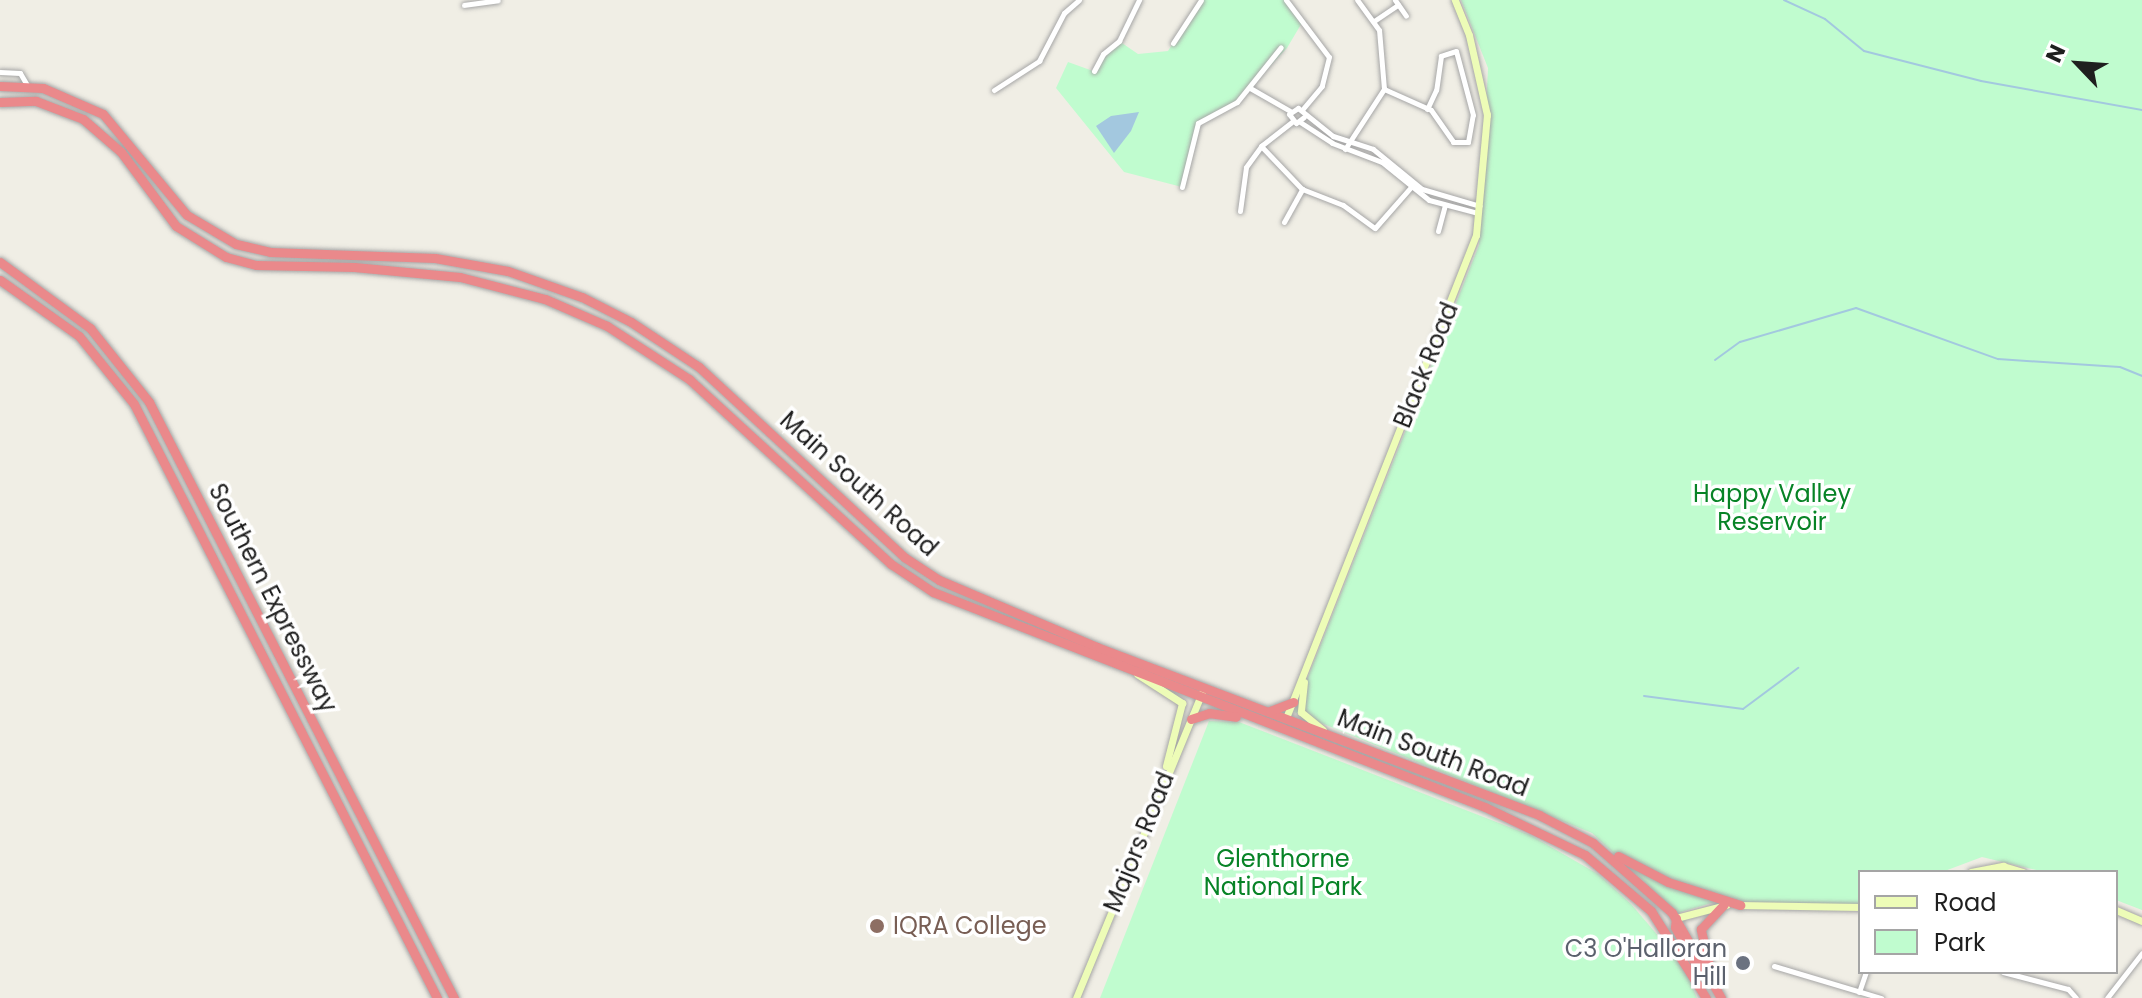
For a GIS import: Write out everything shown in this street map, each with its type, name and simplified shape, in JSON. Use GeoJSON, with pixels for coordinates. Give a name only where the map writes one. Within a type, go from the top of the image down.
{"type":"FeatureCollection","features":[{"type":"Feature","properties":{"kind":"highway","name":"Main South Road"},"geometry":{"type":"LineString","coordinates":[[0,86],[27,85],[55,91],[103,114],[187,215],[236,244],[270,252],[421,257],[508,271],[599,305],[699,367],[904,557],[939,580],[1204,687],[1539,815],[1593,843],[1632,873],[1676,918],[1721,998]]}},
{"type":"Feature","properties":{"kind":"highway","name":"Main South Road"},"geometry":{"type":"LineString","coordinates":[[0,102],[36,101],[83,119],[121,152],[176,226],[226,257],[256,265],[412,270],[510,288],[592,318],[689,379],[891,564],[933,592],[1551,835],[1603,867],[1659,922],[1706,998]]}},
{"type":"Feature","properties":{"kind":"highway","name":"Southern Expressway"},"geometry":{"type":"LineString","coordinates":[[0,262],[90,328],[149,402],[454,998]]}},
{"type":"Feature","properties":{"kind":"highway","name":"Southern Expressway"},"geometry":{"type":"LineString","coordinates":[[0,280],[79,336],[134,404],[437,998]]}},
{"type":"Feature","properties":{"kind":"highway"},"geometry":{"type":"LineString","coordinates":[[689,379],[699,367]]}},
{"type":"Feature","properties":{"kind":"highway"},"geometry":{"type":"LineString","coordinates":[[939,580],[938,588],[987,615]]}},
{"type":"Feature","properties":{"kind":"highway"},"geometry":{"type":"LineString","coordinates":[[1267,711],[1293,702]]}},
{"type":"Feature","properties":{"kind":"highway"},"geometry":{"type":"LineString","coordinates":[[1191,719],[1209,713],[1266,723]]}},
{"type":"Feature","properties":{"kind":"highway"},"geometry":{"type":"LineString","coordinates":[[1282,730],[1286,718]]}},
{"type":"Feature","properties":{"kind":"highway"},"geometry":{"type":"LineString","coordinates":[[1593,843],[1668,882],[1740,905]]}},
{"type":"Feature","properties":{"kind":"highway"},"geometry":{"type":"LineString","coordinates":[[1711,977],[1701,929],[1723,905]]}},
{"type":"Feature","properties":{"kind":"highway"},"geometry":{"type":"LineString","coordinates":[[1659,922],[1676,918],[1675,927],[1697,968],[1706,998]]}},
{"type":"Feature","properties":{"kind":"main road","name":"Black Road"},"geometry":{"type":"LineString","coordinates":[[1286,718],[1468,261],[1480,210],[1487,115],[1469,35],[1455,0]]}},
{"type":"Feature","properties":{"kind":"main road"},"geometry":{"type":"LineString","coordinates":[[1305,672],[1301,712],[1331,736]]}},
{"type":"Feature","properties":{"kind":"main road"},"geometry":{"type":"LineString","coordinates":[[1135,673],[1182,703],[1162,783]]}},
{"type":"Feature","properties":{"kind":"main road","name":"Majors Road"},"geometry":{"type":"LineString","coordinates":[[1076,998],[1204,687]]}},
{"type":"Feature","properties":{"kind":"main road"},"geometry":{"type":"LineString","coordinates":[[1982,870],[2003,866],[2016,870]]}},
{"type":"Feature","properties":{"kind":"main road"},"geometry":{"type":"LineString","coordinates":[[1676,918],[1723,905],[1858,907]]}},
{"type":"Feature","properties":{"kind":"main road"},"geometry":{"type":"LineString","coordinates":[[2118,911],[2142,921]]}},
{"type":"Feature","properties":{"kind":"street"},"geometry":{"type":"LineString","coordinates":[[464,5],[498,0]]}},
{"type":"Feature","properties":{"kind":"street"},"geometry":{"type":"LineString","coordinates":[[994,90],[1039,61],[1064,13],[1079,0]]}},
{"type":"Feature","properties":{"kind":"street"},"geometry":{"type":"LineString","coordinates":[[1094,71],[1103,54],[1119,41],[1139,0]]}},
{"type":"Feature","properties":{"kind":"street"},"geometry":{"type":"LineString","coordinates":[[1173,43],[1201,0]]}},
{"type":"Feature","properties":{"kind":"street"},"geometry":{"type":"LineString","coordinates":[[1286,0],[1329,57],[1322,86],[1302,110],[1302,120]]}},
{"type":"Feature","properties":{"kind":"street"},"geometry":{"type":"LineString","coordinates":[[1345,149],[1384,89],[1383,48],[1374,21],[1357,0]]}},
{"type":"Feature","properties":{"kind":"street"},"geometry":{"type":"LineString","coordinates":[[1374,21],[1396,2],[1406,16]]}},
{"type":"Feature","properties":{"kind":"street"},"geometry":{"type":"LineString","coordinates":[[1182,187],[1198,123],[1237,102],[1281,47]]}},
{"type":"Feature","properties":{"kind":"street"},"geometry":{"type":"LineString","coordinates":[[1384,89],[1427,109],[1449,139],[1472,140],[1473,115],[1459,53],[1441,56],[1436,90],[1427,109]]}},
{"type":"Feature","properties":{"kind":"street"},"geometry":{"type":"LineString","coordinates":[[0,72],[20,73],[27,85]]}},
{"type":"Feature","properties":{"kind":"street"},"geometry":{"type":"LineString","coordinates":[[1250,88],[1290,111],[1302,110]]}},
{"type":"Feature","properties":{"kind":"street"},"geometry":{"type":"LineString","coordinates":[[1290,111],[1292,122]]}},
{"type":"Feature","properties":{"kind":"street"},"geometry":{"type":"LineString","coordinates":[[1302,120],[1345,149],[1382,162],[1412,186],[1445,205],[1480,210]]}},
{"type":"Feature","properties":{"kind":"street"},"geometry":{"type":"LineString","coordinates":[[1240,211],[1246,167],[1261,146],[1292,122],[1302,120],[1388,158],[1412,186],[1480,210]]}},
{"type":"Feature","properties":{"kind":"street"},"geometry":{"type":"LineString","coordinates":[[1261,146],[1302,189],[1343,205],[1378,228],[1412,186]]}},
{"type":"Feature","properties":{"kind":"street"},"geometry":{"type":"LineString","coordinates":[[1284,222],[1302,189]]}},
{"type":"Feature","properties":{"kind":"street"},"geometry":{"type":"LineString","coordinates":[[1438,231],[1445,205]]}},
{"type":"Feature","properties":{"kind":"street"},"geometry":{"type":"LineString","coordinates":[[2107,998],[2142,953]]}},
{"type":"Feature","properties":{"kind":"street"},"geometry":{"type":"LineString","coordinates":[[1774,966],[1881,998]]}},
{"type":"Feature","properties":{"kind":"street"},"geometry":{"type":"LineString","coordinates":[[1859,992],[1865,974]]}},
{"type":"Feature","properties":{"kind":"street"},"geometry":{"type":"LineString","coordinates":[[2011,974],[2068,989],[2076,998]]}},
{"type":"Feature","properties":{"kind":"street"},"geometry":{"type":"LineString","coordinates":[[2044,982],[2046,974]]}},
{"type":"Feature","properties":{"kind":"green space"},"geometry":{"type":"Polygon","coordinates":[[[1201,0],[1286,0],[1303,21],[1287,48],[1237,102],[1198,123],[1182,187],[1124,172],[1056,88],[1068,62],[1093,71],[1119,41],[1138,54],[1168,51],[1201,0]]]}},
{"type":"Feature","properties":{"kind":"green space","name":"Happy Valley Reservoir"},"geometry":{"type":"Polygon","coordinates":[[[1461,0],[2142,0],[2142,910],[2118,901],[2118,870],[2037,870],[1982,857],[1947,870],[1858,870],[1858,905],[1718,901],[1678,913],[1592,833],[1294,712],[1479,245],[1488,68],[1461,0]]]}},
{"type":"Feature","properties":{"kind":"green space","name":"Glenthorne National Park"},"geometry":{"type":"Polygon","coordinates":[[[1209,721],[1239,722],[1530,835],[1598,874],[1631,904],[1683,965],[1697,998],[1100,998],[1209,721]]]}},
{"type":"Feature","properties":{"kind":"water"},"geometry":{"type":"Polygon","coordinates":[[[1139,112],[1131,131],[1114,153],[1096,126],[1111,116],[1139,112]]]}},
{"type":"Feature","properties":{"kind":"waterway"},"geometry":{"type":"LineString","coordinates":[[1784,0],[1825,19],[1864,51],[1981,81],[2142,110]]}},
{"type":"Feature","properties":{"kind":"waterway"},"geometry":{"type":"LineString","coordinates":[[1715,360],[1740,342],[1856,308],[1998,359],[2120,367],[2142,376]]}},
{"type":"Feature","properties":{"kind":"waterway"},"geometry":{"type":"LineString","coordinates":[[1644,696],[1743,709],[1798,668]]}},
{"type":"Feature","properties":{"kind":"place","name":"IQRA College"},"geometry":{"type":"Point","coordinates":[877,926]}},
{"type":"Feature","properties":{"kind":"place","name":"C3 O'Halloran Hill"},"geometry":{"type":"Point","coordinates":[1743,963]}}]}
